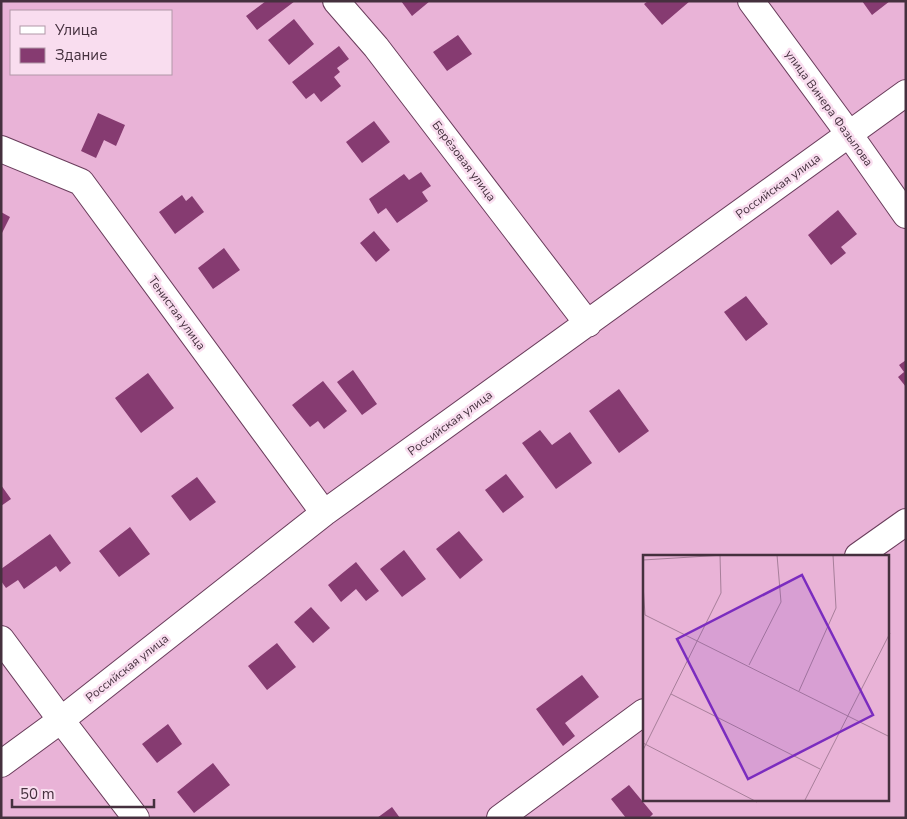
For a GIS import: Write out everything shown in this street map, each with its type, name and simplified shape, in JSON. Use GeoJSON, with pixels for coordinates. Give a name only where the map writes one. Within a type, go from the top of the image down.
{"type":"FeatureCollection","features":[{"type":"Feature","properties":{"kind":"street","name":"Берёзовая улица"},"geometry":{"type":"LineString","coordinates":[[336,1],[376,47],[588,324]]}},
{"type":"Feature","properties":{"kind":"street","name":"улица Винера Фазылова"},"geometry":{"type":"LineString","coordinates":[[751,1],[906,215]]}},
{"type":"Feature","properties":{"kind":"street","name":"Российская улица"},"geometry":{"type":"LineString","coordinates":[[1,764],[61,720],[324,513],[906,93]]}},
{"type":"Feature","properties":{"kind":"street","name":"Тенистая улица"},"geometry":{"type":"LineString","coordinates":[[1,148],[81,182],[324,513]]}},
{"type":"Feature","properties":{"kind":"street"},"geometry":{"type":"LineString","coordinates":[[859,555],[906,522]]}},
{"type":"Feature","properties":{"kind":"street"},"geometry":{"type":"LineString","coordinates":[[1,639],[136,818]]}},
{"type":"Feature","properties":{"kind":"street"},"geometry":{"type":"LineString","coordinates":[[500,818],[643,713]]}},
{"type":"Feature","properties":{"kind":"building"},"geometry":{"type":"Polygon","coordinates":[[[266,1],[295,1],[257,30],[246,16],[266,1]]]}},
{"type":"Feature","properties":{"kind":"building"},"geometry":{"type":"Polygon","coordinates":[[[401,1],[430,1],[412,16],[401,1]]]}},
{"type":"Feature","properties":{"kind":"building"},"geometry":{"type":"Polygon","coordinates":[[[648,1],[690,1],[662,25],[644,4],[648,1]]]}},
{"type":"Feature","properties":{"kind":"building"},"geometry":{"type":"Polygon","coordinates":[[[862,1],[890,1],[872,15],[862,1]]]}},
{"type":"Feature","properties":{"kind":"building"},"geometry":{"type":"Polygon","coordinates":[[[294,19],[314,44],[289,65],[268,40],[294,19]]]}},
{"type":"Feature","properties":{"kind":"building"},"geometry":{"type":"Polygon","coordinates":[[[458,35],[472,54],[447,71],[433,52],[458,35]]]}},
{"type":"Feature","properties":{"kind":"building"},"geometry":{"type":"Polygon","coordinates":[[[339,46],[349,59],[337,68],[340,72],[334,77],[341,86],[321,102],[314,93],[306,99],[292,82],[339,46]]]}},
{"type":"Feature","properties":{"kind":"building"},"geometry":{"type":"Polygon","coordinates":[[[98,113],[125,125],[116,146],[104,140],[96,158],[81,151],[98,113]]]}},
{"type":"Feature","properties":{"kind":"building"},"geometry":{"type":"Polygon","coordinates":[[[374,121],[390,142],[362,163],[346,142],[374,121]]]}},
{"type":"Feature","properties":{"kind":"building"},"geometry":{"type":"Polygon","coordinates":[[[421,172],[431,186],[422,192],[428,201],[397,223],[386,208],[378,214],[369,199],[404,174],[409,180],[421,172]]]}},
{"type":"Feature","properties":{"kind":"building"},"geometry":{"type":"Polygon","coordinates":[[[182,195],[186,201],[192,196],[204,212],[175,234],[159,212],[182,195]]]}},
{"type":"Feature","properties":{"kind":"building"},"geometry":{"type":"Polygon","coordinates":[[[838,210],[857,234],[841,247],[846,253],[831,265],[808,235],[838,210]]]}},
{"type":"Feature","properties":{"kind":"building"},"geometry":{"type":"Polygon","coordinates":[[[1,212],[10,217],[1,235],[1,212]]]}},
{"type":"Feature","properties":{"kind":"building"},"geometry":{"type":"Polygon","coordinates":[[[374,231],[390,250],[376,262],[360,243],[374,231]]]}},
{"type":"Feature","properties":{"kind":"building"},"geometry":{"type":"Polygon","coordinates":[[[224,248],[240,270],[213,289],[198,268],[224,248]]]}},
{"type":"Feature","properties":{"kind":"building"},"geometry":{"type":"Polygon","coordinates":[[[746,296],[768,324],[746,341],[724,312],[746,296]]]}},
{"type":"Feature","properties":{"kind":"building"},"geometry":{"type":"Polygon","coordinates":[[[906,360],[906,387],[898,377],[904,372],[899,365],[906,360]]]}},
{"type":"Feature","properties":{"kind":"building"},"geometry":{"type":"Polygon","coordinates":[[[353,370],[377,404],[362,415],[337,382],[353,370]]]}},
{"type":"Feature","properties":{"kind":"building"},"geometry":{"type":"Polygon","coordinates":[[[148,373],[174,408],[141,433],[115,398],[148,373]]]}},
{"type":"Feature","properties":{"kind":"building"},"geometry":{"type":"Polygon","coordinates":[[[323,381],[347,411],[324,429],[318,421],[310,427],[292,405],[323,381]]]}},
{"type":"Feature","properties":{"kind":"building"},"geometry":{"type":"Polygon","coordinates":[[[619,389],[649,431],[619,453],[589,411],[619,389]]]}},
{"type":"Feature","properties":{"kind":"building"},"geometry":{"type":"Polygon","coordinates":[[[540,430],[552,445],[570,432],[592,463],[556,489],[522,443],[540,430]]]}},
{"type":"Feature","properties":{"kind":"building"},"geometry":{"type":"Polygon","coordinates":[[[506,474],[524,497],[503,513],[485,490],[506,474]]]}},
{"type":"Feature","properties":{"kind":"building"},"geometry":{"type":"Polygon","coordinates":[[[197,477],[216,502],[190,521],[171,496],[197,477]]]}},
{"type":"Feature","properties":{"kind":"building"},"geometry":{"type":"Polygon","coordinates":[[[1,485],[11,499],[1,506],[1,485]]]}},
{"type":"Feature","properties":{"kind":"building"},"geometry":{"type":"Polygon","coordinates":[[[130,527],[150,554],[119,577],[99,551],[130,527]]]}},
{"type":"Feature","properties":{"kind":"building"},"geometry":{"type":"Polygon","coordinates":[[[459,531],[483,560],[460,579],[436,549],[459,531]]]}},
{"type":"Feature","properties":{"kind":"building"},"geometry":{"type":"Polygon","coordinates":[[[50,534],[71,563],[60,572],[56,566],[24,589],[18,580],[6,588],[1,581],[1,569],[50,534]]]}},
{"type":"Feature","properties":{"kind":"building"},"geometry":{"type":"Polygon","coordinates":[[[404,550],[426,579],[402,597],[380,569],[404,550]]]}},
{"type":"Feature","properties":{"kind":"building"},"geometry":{"type":"Polygon","coordinates":[[[356,562],[379,591],[366,601],[356,589],[341,602],[328,585],[356,562]]]}},
{"type":"Feature","properties":{"kind":"building"},"geometry":{"type":"Polygon","coordinates":[[[311,607],[330,628],[313,643],[294,622],[311,607]]]}},
{"type":"Feature","properties":{"kind":"building"},"geometry":{"type":"Polygon","coordinates":[[[277,643],[296,667],[267,690],[248,666],[277,643]]]}},
{"type":"Feature","properties":{"kind":"building"},"geometry":{"type":"Polygon","coordinates":[[[582,675],[599,697],[565,723],[575,736],[563,746],[536,709],[582,675]]]}},
{"type":"Feature","properties":{"kind":"building"},"geometry":{"type":"Polygon","coordinates":[[[168,724],[182,744],[157,763],[142,744],[168,724]]]}},
{"type":"Feature","properties":{"kind":"building"},"geometry":{"type":"Polygon","coordinates":[[[213,763],[230,785],[194,813],[177,792],[213,763]]]}},
{"type":"Feature","properties":{"kind":"building"},"geometry":{"type":"Polygon","coordinates":[[[629,785],[653,814],[649,818],[626,818],[611,799],[629,785]]]}},
{"type":"Feature","properties":{"kind":"building"},"geometry":{"type":"Polygon","coordinates":[[[392,807],[400,818],[377,818],[392,807]]]}}]}
